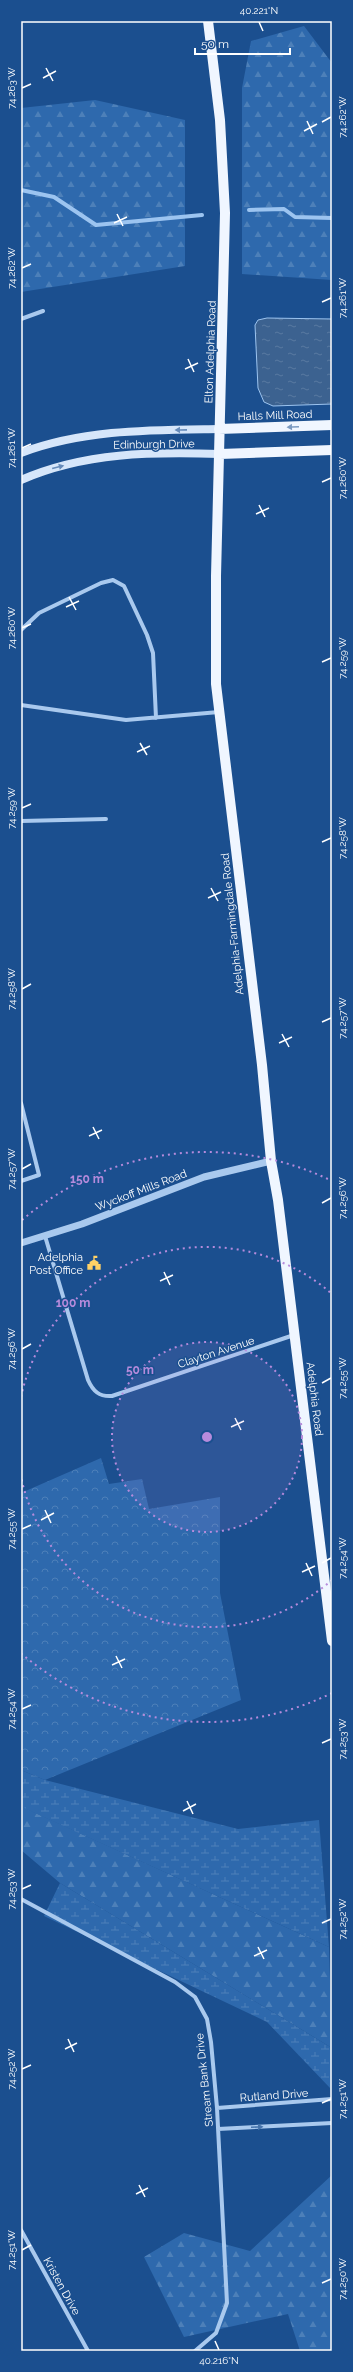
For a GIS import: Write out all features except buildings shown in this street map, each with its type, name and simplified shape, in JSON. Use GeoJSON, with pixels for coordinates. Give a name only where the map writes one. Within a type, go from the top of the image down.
{"type":"FeatureCollection","features":[{"type":"Feature","properties":{"kind":"main road","name":"Elton Adelphia Road"},"geometry":{"type":"LineString","coordinates":[[208,21],[220,120],[225,213],[216,576],[216,684]]}},
{"type":"Feature","properties":{"kind":"main road","name":"Halls Mill Road"},"geometry":{"type":"LineString","coordinates":[[220,429],[332,425]]}},
{"type":"Feature","properties":{"kind":"main road","name":"Edinburgh Drive"},"geometry":{"type":"LineString","coordinates":[[21,453],[60,442],[124,432],[220,429]]}},
{"type":"Feature","properties":{"kind":"main road"},"geometry":{"type":"LineString","coordinates":[[220,454],[332,450]]}},
{"type":"Feature","properties":{"kind":"main road","name":"Edinburgh Drive"},"geometry":{"type":"LineString","coordinates":[[21,480],[39,472],[111,455],[220,454]]}},
{"type":"Feature","properties":{"kind":"main road","name":"Adelphia-Farmingdale Road"},"geometry":{"type":"LineString","coordinates":[[216,684],[262,1065],[271,1161]]}},
{"type":"Feature","properties":{"kind":"main road","name":"Adelphia Road"},"geometry":{"type":"LineString","coordinates":[[271,1161],[278,1200],[332,1641]]}},
{"type":"Feature","properties":{"kind":"street"},"geometry":{"type":"LineString","coordinates":[[21,318],[43,311]]}},
{"type":"Feature","properties":{"kind":"street"},"geometry":{"type":"LineString","coordinates":[[21,630],[39,613],[101,583],[113,580],[124,586],[147,635],[152,653],[156,718]]}},
{"type":"Feature","properties":{"kind":"street"},"geometry":{"type":"LineString","coordinates":[[21,705],[126,720],[219,712]]}},
{"type":"Feature","properties":{"kind":"street"},"geometry":{"type":"LineString","coordinates":[[21,821],[106,819]]}},
{"type":"Feature","properties":{"kind":"street"},"geometry":{"type":"LineString","coordinates":[[21,1103],[39,1174],[21,1181]]}},
{"type":"Feature","properties":{"kind":"street","name":"Wyckoff Mills Road"},"geometry":{"type":"LineString","coordinates":[[21,1243],[82,1224],[204,1177],[271,1161]]}},
{"type":"Feature","properties":{"kind":"street","name":"Clayton Avenue"},"geometry":{"type":"LineString","coordinates":[[45,1236],[88,1380],[92,1388],[98,1394],[112,1396],[294,1335]]}},
{"type":"Feature","properties":{"kind":"street","name":"Stream Bank Drive"},"geometry":{"type":"LineString","coordinates":[[21,1899],[175,1982],[195,1997],[207,2019],[217,2108],[228,2303],[216,2333],[194,2351]]}},
{"type":"Feature","properties":{"kind":"street","name":"Rutland Drive"},"geometry":{"type":"LineString","coordinates":[[217,2108],[332,2100]]}},
{"type":"Feature","properties":{"kind":"street"},"geometry":{"type":"LineString","coordinates":[[218,2129],[332,2122]]}},
{"type":"Feature","properties":{"kind":"street","name":"Kristen Drive"},"geometry":{"type":"LineString","coordinates":[[21,2230],[88,2351]]}},
{"type":"Feature","properties":{"kind":"green space"},"geometry":{"type":"Polygon","coordinates":[[[304,26],[332,63],[332,280],[242,274],[242,88],[251,41],[304,26]]]}},
{"type":"Feature","properties":{"kind":"green space"},"geometry":{"type":"Polygon","coordinates":[[[95,100],[185,120],[185,266],[21,292],[21,108],[95,100]]]}},
{"type":"Feature","properties":{"kind":"green space"},"geometry":{"type":"Polygon","coordinates":[[[101,1458],[109,1484],[142,1479],[149,1509],[220,1497],[220,1593],[241,1700],[45,1780],[21,1770],[21,1493],[101,1458]]]}},
{"type":"Feature","properties":{"kind":"green space"},"geometry":{"type":"Polygon","coordinates":[[[21,1770],[45,1780],[238,1829],[319,1820],[329,1947],[26,1809],[21,1804],[21,1770]]]}},
{"type":"Feature","properties":{"kind":"green space"},"geometry":{"type":"Polygon","coordinates":[[[21,1804],[27,1809],[329,1947],[332,2048],[60,1883],[21,1850],[21,1804]]]}},
{"type":"Feature","properties":{"kind":"green space"},"geometry":{"type":"Polygon","coordinates":[[[60,1883],[332,2048],[332,2121],[330,2088],[267,2022],[44,1916],[60,1883]]]}},
{"type":"Feature","properties":{"kind":"green space"},"geometry":{"type":"Polygon","coordinates":[[[332,2175],[332,2351],[300,2351],[288,2314],[184,2337],[144,2257],[184,2233],[250,2251],[332,2175]]]}},
{"type":"Feature","properties":{"kind":"water"},"geometry":{"type":"Polygon","coordinates":[[[267,318],[332,319],[332,404],[273,406],[264,402],[258,388],[255,325],[258,320],[267,318]]]}},
{"type":"Feature","properties":{"kind":"waterway"},"geometry":{"type":"LineString","coordinates":[[21,190],[54,197],[96,225],[202,215]]}},
{"type":"Feature","properties":{"kind":"waterway"},"geometry":{"type":"LineString","coordinates":[[249,210],[284,209],[295,217],[332,218]]}},
{"type":"Feature","properties":{"kind":"place","name":"Adelphia Post Office"},"geometry":{"type":"Point","coordinates":[94,1263]}}]}
